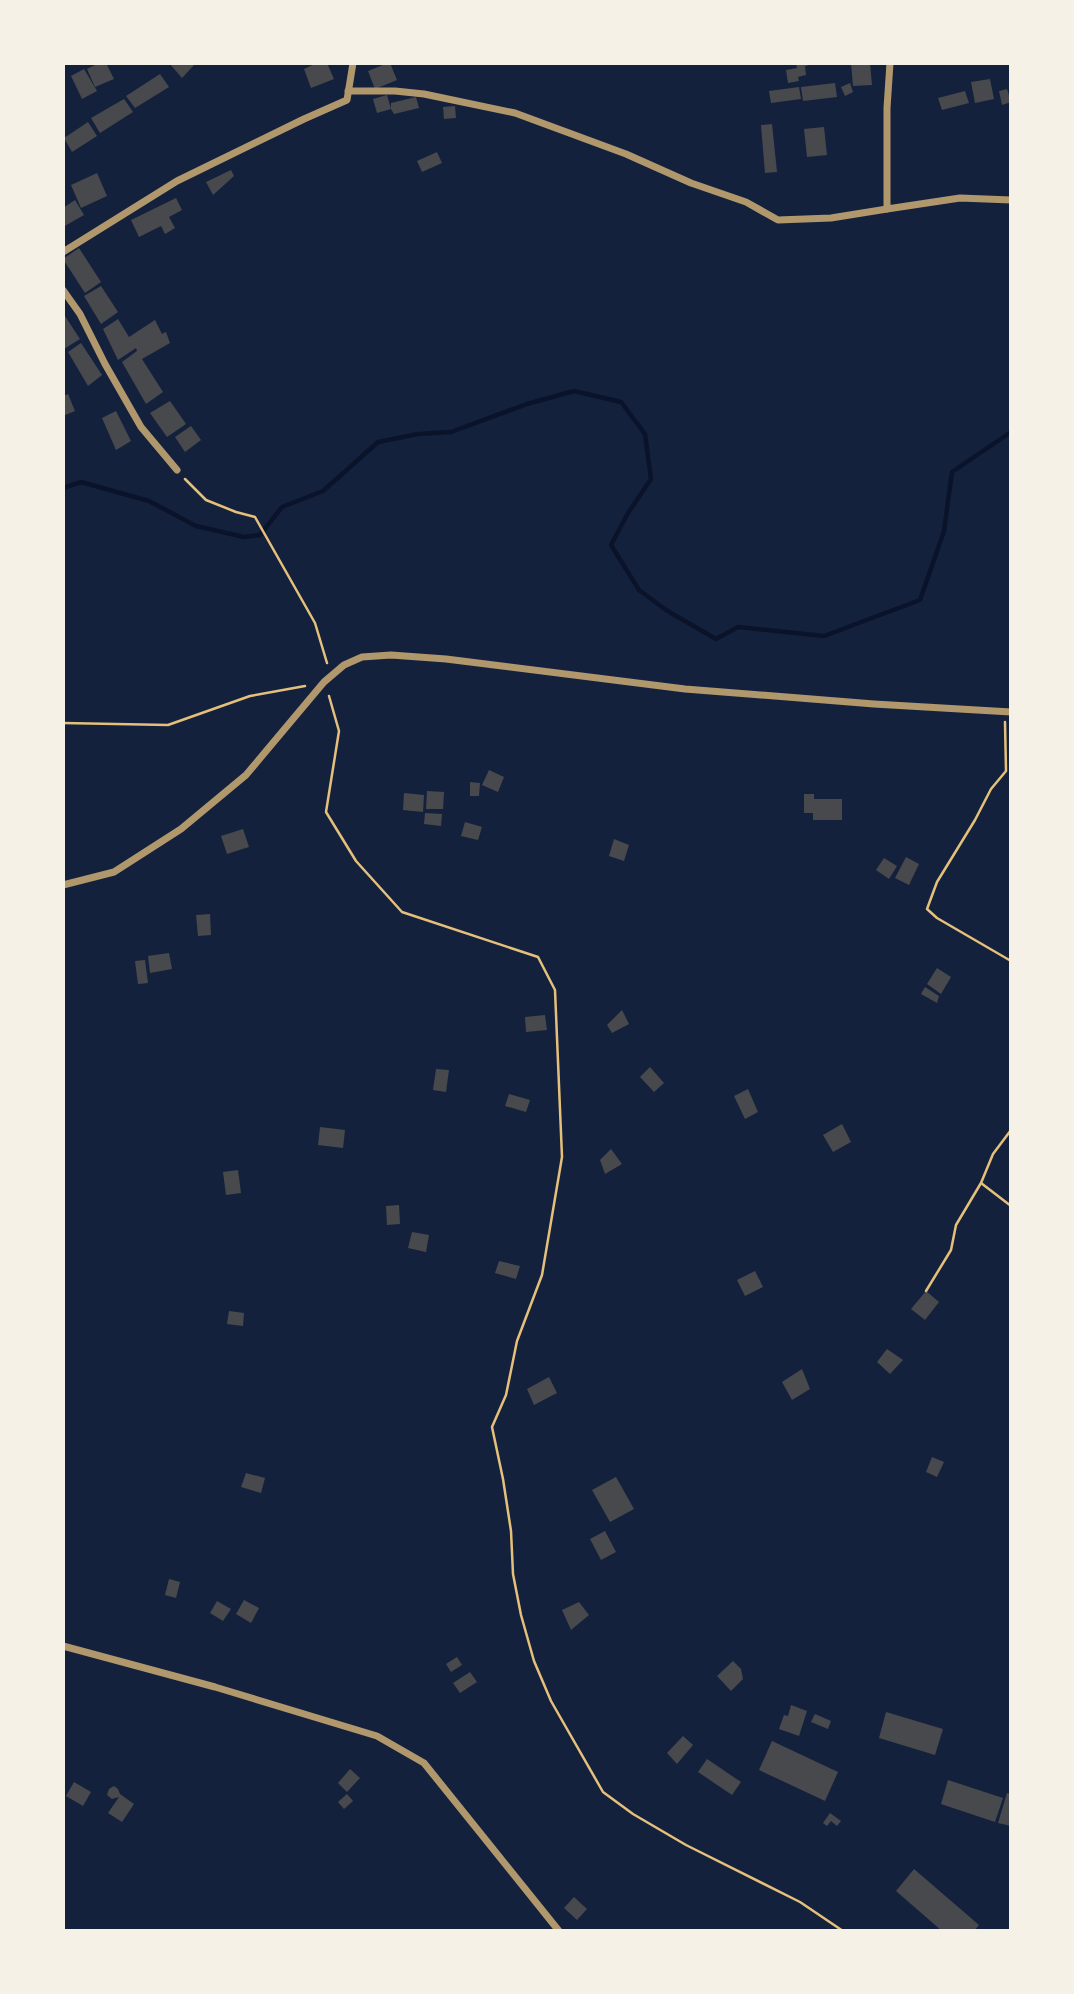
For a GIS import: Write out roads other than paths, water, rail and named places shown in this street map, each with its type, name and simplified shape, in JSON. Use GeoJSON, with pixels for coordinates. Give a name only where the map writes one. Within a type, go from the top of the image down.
{"type":"FeatureCollection","features":[{"type":"Feature","properties":{"kind":"street"},"geometry":{"type":"LineString","coordinates":[[63,252],[177,181],[347,100],[353,63]]}},
{"type":"Feature","properties":{"kind":"street"},"geometry":{"type":"LineString","coordinates":[[887,208],[890,63]]}},
{"type":"Feature","properties":{"kind":"street"},"geometry":{"type":"LineString","coordinates":[[348,90],[424,94],[515,113],[746,202],[778,220],[831,218],[960,198],[1011,200]]}},
{"type":"Feature","properties":{"kind":"street"},"geometry":{"type":"LineString","coordinates":[[63,290],[80,314],[141,427],[177,470]]}},
{"type":"Feature","properties":{"kind":"street"},"geometry":{"type":"LineString","coordinates":[[63,885],[114,872],[181,830],[246,775],[328,679],[344,665],[362,657],[391,655],[446,659],[685,689],[1008,712]]}},
{"type":"Feature","properties":{"kind":"street"},"geometry":{"type":"LineString","coordinates":[[63,1646],[215,1687],[377,1736],[401,1748],[424,1763],[559,1931]]}},
{"type":"Feature","properties":{"kind":"waterway"},"geometry":{"type":"LineString","coordinates":[[63,488],[81,482],[149,501],[196,526],[244,537],[260,535],[282,507],[323,491],[378,442],[418,434],[451,432],[527,404],[574,391],[621,402],[645,434],[651,479],[611,545],[639,590],[666,610],[716,639],[738,627],[824,636],[920,600],[944,531],[952,472],[1011,432]]}}]}
